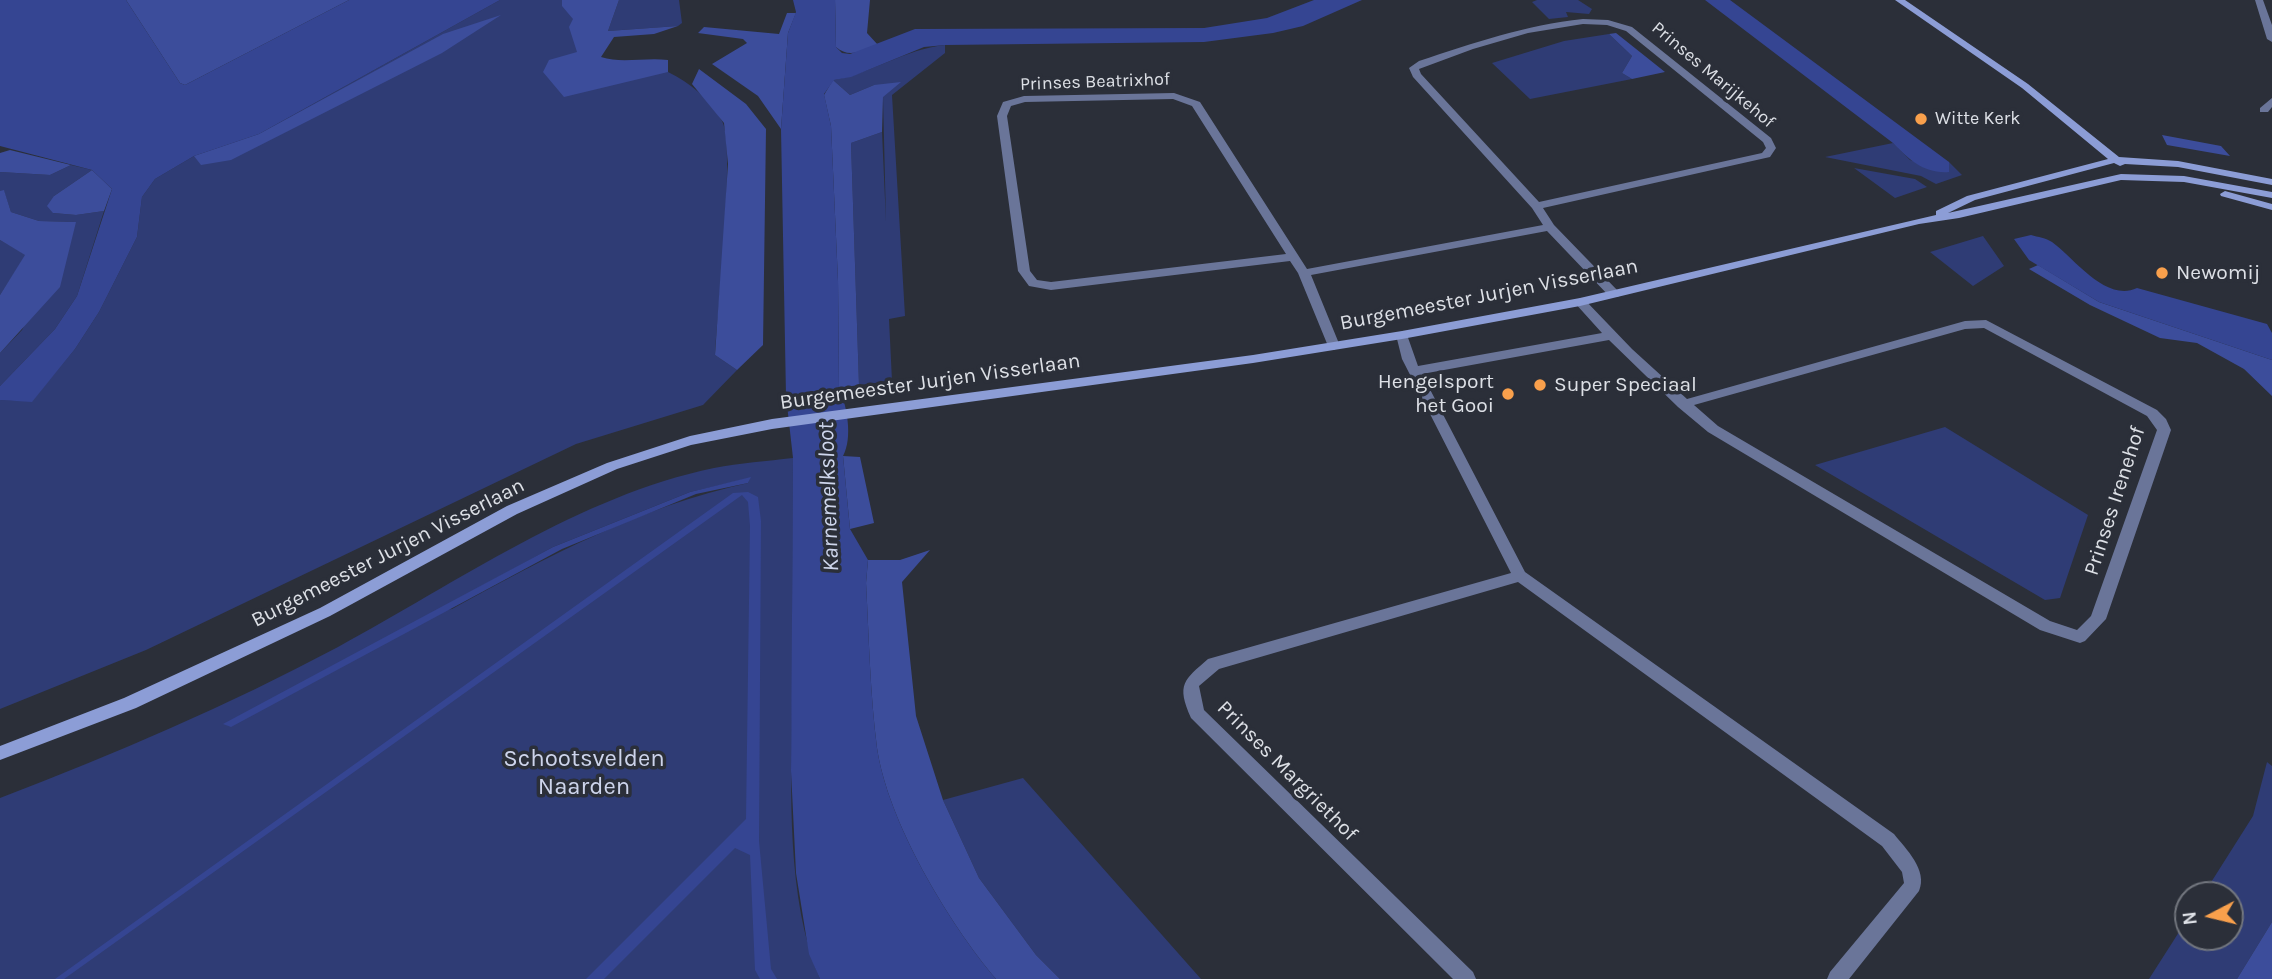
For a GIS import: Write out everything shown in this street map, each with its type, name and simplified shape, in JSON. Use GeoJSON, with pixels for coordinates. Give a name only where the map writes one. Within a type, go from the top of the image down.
{"type":"FeatureCollection","features":[{"type":"Feature","properties":{"kind":"street"},"geometry":{"type":"LineString","coordinates":[[1899,0],[2025,86],[2137,177]]}},
{"type":"Feature","properties":{"kind":"street"},"geometry":{"type":"LineString","coordinates":[[2259,0],[2272,39]]}},
{"type":"Feature","properties":{"kind":"street","name":"Prinses Marijkehof"},"geometry":{"type":"LineString","coordinates":[[1536,206],[1766,155],[1770,148],[1767,140],[1629,29],[1616,22],[1529,29],[1422,63],[1415,68],[1416,75],[1536,206],[1550,227],[1614,294]]}},
{"type":"Feature","properties":{"kind":"street","name":"Prinses Beatrixhof"},"geometry":{"type":"LineString","coordinates":[[1293,257],[1051,286],[1033,283],[1024,271],[1002,116],[1007,104],[1024,99],[1174,96],[1187,98],[1196,104],[1304,274],[1334,346]]}},
{"type":"Feature","properties":{"kind":"street","name":"Burgemeester Jurjen Visserlaan"},"geometry":{"type":"LineString","coordinates":[[1919,221],[1971,198],[2115,160],[2178,163],[2272,183]]}},
{"type":"Feature","properties":{"kind":"street"},"geometry":{"type":"LineString","coordinates":[[2155,178],[2218,184],[2272,195]]}},
{"type":"Feature","properties":{"kind":"street"},"geometry":{"type":"LineString","coordinates":[[2155,178],[2272,206]]}},
{"type":"Feature","properties":{"kind":"street","name":"Burgemeester Jurjen Visserlaan"},"geometry":{"type":"LineString","coordinates":[[0,753],[130,704],[301,624],[512,510],[612,466],[691,441],[772,425],[1402,335],[1580,302],[2106,179],[2155,178]]}},
{"type":"Feature","properties":{"kind":"street"},"geometry":{"type":"LineString","coordinates":[[1304,274],[1550,227]]}},
{"type":"Feature","properties":{"kind":"street","name":"Prinses Irenehof"},"geometry":{"type":"LineString","coordinates":[[1580,302],[1610,336],[1683,404],[1713,429],[2045,626],[2080,637],[2098,619],[2164,430],[2161,422],[2152,413],[1986,324],[1965,325],[1683,404]]}},
{"type":"Feature","properties":{"kind":"street"},"geometry":{"type":"LineString","coordinates":[[1402,335],[1408,359],[1520,576],[1888,840],[1910,869],[1913,885],[1837,979]]}},
{"type":"Feature","properties":{"kind":"street"},"geometry":{"type":"LineString","coordinates":[[1415,371],[1610,336]]}},
{"type":"Feature","properties":{"kind":"street","name":"Prinses Margriethof"},"geometry":{"type":"LineString","coordinates":[[1466,979],[1197,713],[1191,684],[1214,664],[1520,576]]}},
{"type":"Feature","properties":{"kind":"green space"},"geometry":{"type":"Polygon","coordinates":[[[500,0],[598,0],[600,66],[668,60],[668,72],[698,92],[717,113],[726,137],[727,163],[715,355],[737,370],[703,405],[576,444],[146,650],[0,709],[0,400],[32,401],[75,349],[99,312],[137,237],[142,197],[155,179],[194,156],[259,134],[500,0]]]}},
{"type":"Feature","properties":{"kind":"green space"},"geometry":{"type":"Polygon","coordinates":[[[619,0],[679,0],[682,23],[678,26],[608,31],[619,0]]]}},
{"type":"Feature","properties":{"kind":"green space"},"geometry":{"type":"Polygon","coordinates":[[[1578,0],[1592,9],[1589,14],[1566,12],[1568,17],[1549,19],[1532,2],[1578,0]]]}},
{"type":"Feature","properties":{"kind":"green space"},"geometry":{"type":"Polygon","coordinates":[[[1609,34],[1632,56],[1622,73],[1632,79],[1530,99],[1492,63],[1564,41],[1609,34]]]}},
{"type":"Feature","properties":{"kind":"green space"},"geometry":{"type":"Polygon","coordinates":[[[945,45],[945,53],[892,95],[905,316],[889,319],[892,381],[859,385],[851,143],[882,132],[886,222],[883,97],[874,85],[850,95],[833,80],[861,73],[916,51],[945,45]]]}},
{"type":"Feature","properties":{"kind":"green space"},"geometry":{"type":"Polygon","coordinates":[[[1893,143],[1910,160],[1949,172],[1949,162],[1962,175],[1936,184],[1921,176],[1825,157],[1893,143]]]}},
{"type":"Feature","properties":{"kind":"green space"},"geometry":{"type":"Polygon","coordinates":[[[71,165],[92,170],[54,196],[53,213],[76,215],[104,211],[77,296],[55,329],[0,386],[0,353],[22,330],[75,222],[39,221],[11,212],[4,191],[0,191],[0,172],[50,175],[71,165]]]}},
{"type":"Feature","properties":{"kind":"green space"},"geometry":{"type":"Polygon","coordinates":[[[1854,168],[1915,179],[1927,187],[1895,198],[1854,168]]]}},
{"type":"Feature","properties":{"kind":"green space"},"geometry":{"type":"Polygon","coordinates":[[[1983,236],[2004,266],[1973,286],[1930,252],[1983,236]]]}},
{"type":"Feature","properties":{"kind":"green space"},"geometry":{"type":"Polygon","coordinates":[[[0,240],[26,255],[0,295],[0,240]]]}},
{"type":"Feature","properties":{"kind":"green space"},"geometry":{"type":"Polygon","coordinates":[[[1945,427],[2088,515],[2060,598],[2045,600],[1815,465],[1945,427]]]}},
{"type":"Feature","properties":{"kind":"green space","name":"Schootsvelden Naarden"},"geometry":{"type":"Polygon","coordinates":[[[793,458],[791,808],[801,914],[820,979],[0,979],[0,798],[129,746],[255,689],[338,647],[520,544],[615,499],[664,481],[714,468],[793,458]],[[750,478],[690,492],[553,547],[436,611],[452,609],[559,552],[633,519],[670,505],[748,483],[750,478]]]}},
{"type":"Feature","properties":{"kind":"green space"},"geometry":{"type":"Polygon","coordinates":[[[2267,762],[2272,766],[2272,922],[2237,979],[2149,979],[2174,940],[2174,951],[2244,951],[2244,881],[2212,881],[2253,816],[2267,762]]]}},
{"type":"Feature","properties":{"kind":"green space"},"geometry":{"type":"Polygon","coordinates":[[[1023,778],[1201,979],[1060,979],[1036,955],[979,878],[943,800],[1023,778]]]}},
{"type":"Feature","properties":{"kind":"shaded area"},"geometry":{"type":"Polygon","coordinates":[[[126,0],[349,0],[185,85],[180,83],[126,0]]]}},
{"type":"Feature","properties":{"kind":"shaded area"},"geometry":{"type":"Polygon","coordinates":[[[562,0],[619,0],[608,31],[678,26],[654,34],[614,37],[601,57],[617,60],[668,60],[668,72],[564,97],[543,72],[549,60],[577,52],[569,27],[573,19],[562,6],[562,0]]]}},
{"type":"Feature","properties":{"kind":"shaded area"},"geometry":{"type":"Polygon","coordinates":[[[835,0],[870,0],[867,33],[878,45],[851,53],[836,47],[835,0]]]}},
{"type":"Feature","properties":{"kind":"shaded area"},"geometry":{"type":"Polygon","coordinates":[[[787,13],[796,13],[788,33],[781,129],[758,96],[712,64],[747,43],[743,39],[698,33],[704,27],[779,34],[787,13]]]}},
{"type":"Feature","properties":{"kind":"shaded area"},"geometry":{"type":"Polygon","coordinates":[[[501,15],[442,53],[231,160],[201,165],[194,156],[259,134],[443,34],[501,15]]]}},
{"type":"Feature","properties":{"kind":"shaded area"},"geometry":{"type":"Polygon","coordinates":[[[1616,33],[1665,72],[1632,79],[1622,73],[1632,56],[1609,34],[1616,33]]]}},
{"type":"Feature","properties":{"kind":"shaded area"},"geometry":{"type":"Polygon","coordinates":[[[699,69],[746,104],[766,129],[763,345],[737,370],[715,355],[728,164],[724,123],[692,84],[699,69]]]}},
{"type":"Feature","properties":{"kind":"shaded area"},"geometry":{"type":"Polygon","coordinates":[[[833,80],[850,95],[874,85],[901,82],[883,97],[882,132],[851,143],[859,385],[839,388],[838,281],[831,126],[824,95],[833,80]]]}},
{"type":"Feature","properties":{"kind":"shaded area"},"geometry":{"type":"Polygon","coordinates":[[[2162,135],[2221,146],[2230,156],[2167,145],[2162,135]]]}},
{"type":"Feature","properties":{"kind":"shaded area"},"geometry":{"type":"Polygon","coordinates":[[[10,150],[71,165],[50,175],[0,172],[0,153],[10,150]]]}},
{"type":"Feature","properties":{"kind":"shaded area"},"geometry":{"type":"Polygon","coordinates":[[[92,170],[112,189],[104,211],[76,215],[53,213],[47,206],[54,196],[92,170]]]}},
{"type":"Feature","properties":{"kind":"shaded area"},"geometry":{"type":"Polygon","coordinates":[[[4,190],[11,212],[39,221],[76,222],[60,287],[0,353],[0,295],[25,255],[0,240],[0,191],[4,190]]]}},
{"type":"Feature","properties":{"kind":"shaded area"},"geometry":{"type":"Polygon","coordinates":[[[2038,265],[2099,302],[2272,360],[2272,396],[2244,369],[2197,343],[2160,338],[2090,305],[2029,269],[2038,265]]]}},
{"type":"Feature","properties":{"kind":"shaded area"},"geometry":{"type":"Polygon","coordinates":[[[843,456],[860,457],[874,523],[850,529],[843,456]]]}},
{"type":"Feature","properties":{"kind":"shaded area"},"geometry":{"type":"Polygon","coordinates":[[[930,550],[902,582],[916,716],[943,800],[979,878],[1036,955],[1060,979],[996,979],[959,929],[923,870],[893,807],[883,777],[877,748],[871,687],[866,583],[868,560],[900,560],[930,550]]]}},
{"type":"Feature","properties":{"kind":"shaded area"},"geometry":{"type":"Polygon","coordinates":[[[2272,922],[2272,979],[2237,979],[2272,922]]]}},
{"type":"Feature","properties":{"kind":"water"},"geometry":{"type":"Polygon","coordinates":[[[0,0],[126,0],[180,83],[185,85],[349,0],[500,0],[259,134],[194,156],[155,179],[142,197],[137,237],[99,312],[75,349],[32,402],[0,400],[0,386],[55,329],[77,296],[112,189],[92,170],[0,146],[0,0]]]}},
{"type":"Feature","properties":{"kind":"water","name":"Karnemelksloot"},"geometry":{"type":"Polygon","coordinates":[[[793,0],[835,0],[836,47],[842,53],[850,54],[915,29],[1204,28],[1267,18],[1314,0],[1362,0],[1303,26],[1273,33],[1204,42],[924,47],[851,77],[834,80],[824,94],[831,126],[838,281],[839,388],[848,422],[848,440],[843,456],[850,529],[868,560],[866,583],[877,748],[883,777],[907,839],[940,900],[996,979],[820,979],[809,954],[796,873],[791,771],[793,458],[786,396],[781,129],[788,33],[796,12],[793,0]]]}},
{"type":"Feature","properties":{"kind":"water"},"geometry":{"type":"Polygon","coordinates":[[[1705,0],[1730,0],[1949,162],[1949,172],[1932,171],[1911,160],[1893,143],[1705,0]]]}},
{"type":"Feature","properties":{"kind":"water"},"geometry":{"type":"Polygon","coordinates":[[[2031,235],[2052,242],[2091,276],[2114,289],[2125,291],[2137,288],[2267,324],[2272,333],[2272,360],[2099,302],[2029,260],[2014,239],[2031,235]]]}},
{"type":"Feature","properties":{"kind":"water"},"geometry":{"type":"Polygon","coordinates":[[[751,477],[748,483],[696,494],[562,549],[231,727],[223,724],[553,547],[690,492],[751,477]]]}},
{"type":"Feature","properties":{"kind":"water"},"geometry":{"type":"Polygon","coordinates":[[[748,492],[758,497],[761,521],[759,841],[771,969],[777,979],[760,979],[755,970],[750,855],[735,848],[604,979],[586,979],[746,819],[750,526],[748,502],[742,495],[64,979],[55,979],[733,493],[748,492]]]}},
{"type":"Feature","properties":{"kind":"place","name":"Witte Kerk"},"geometry":{"type":"Point","coordinates":[1921,119]}},
{"type":"Feature","properties":{"kind":"place","name":"Newomij"},"geometry":{"type":"Point","coordinates":[2162,273]}},
{"type":"Feature","properties":{"kind":"place","name":"Super Speciaal"},"geometry":{"type":"Point","coordinates":[1540,385]}},
{"type":"Feature","properties":{"kind":"place","name":"Hengelsport het Gooi"},"geometry":{"type":"Point","coordinates":[1508,394]}}]}
